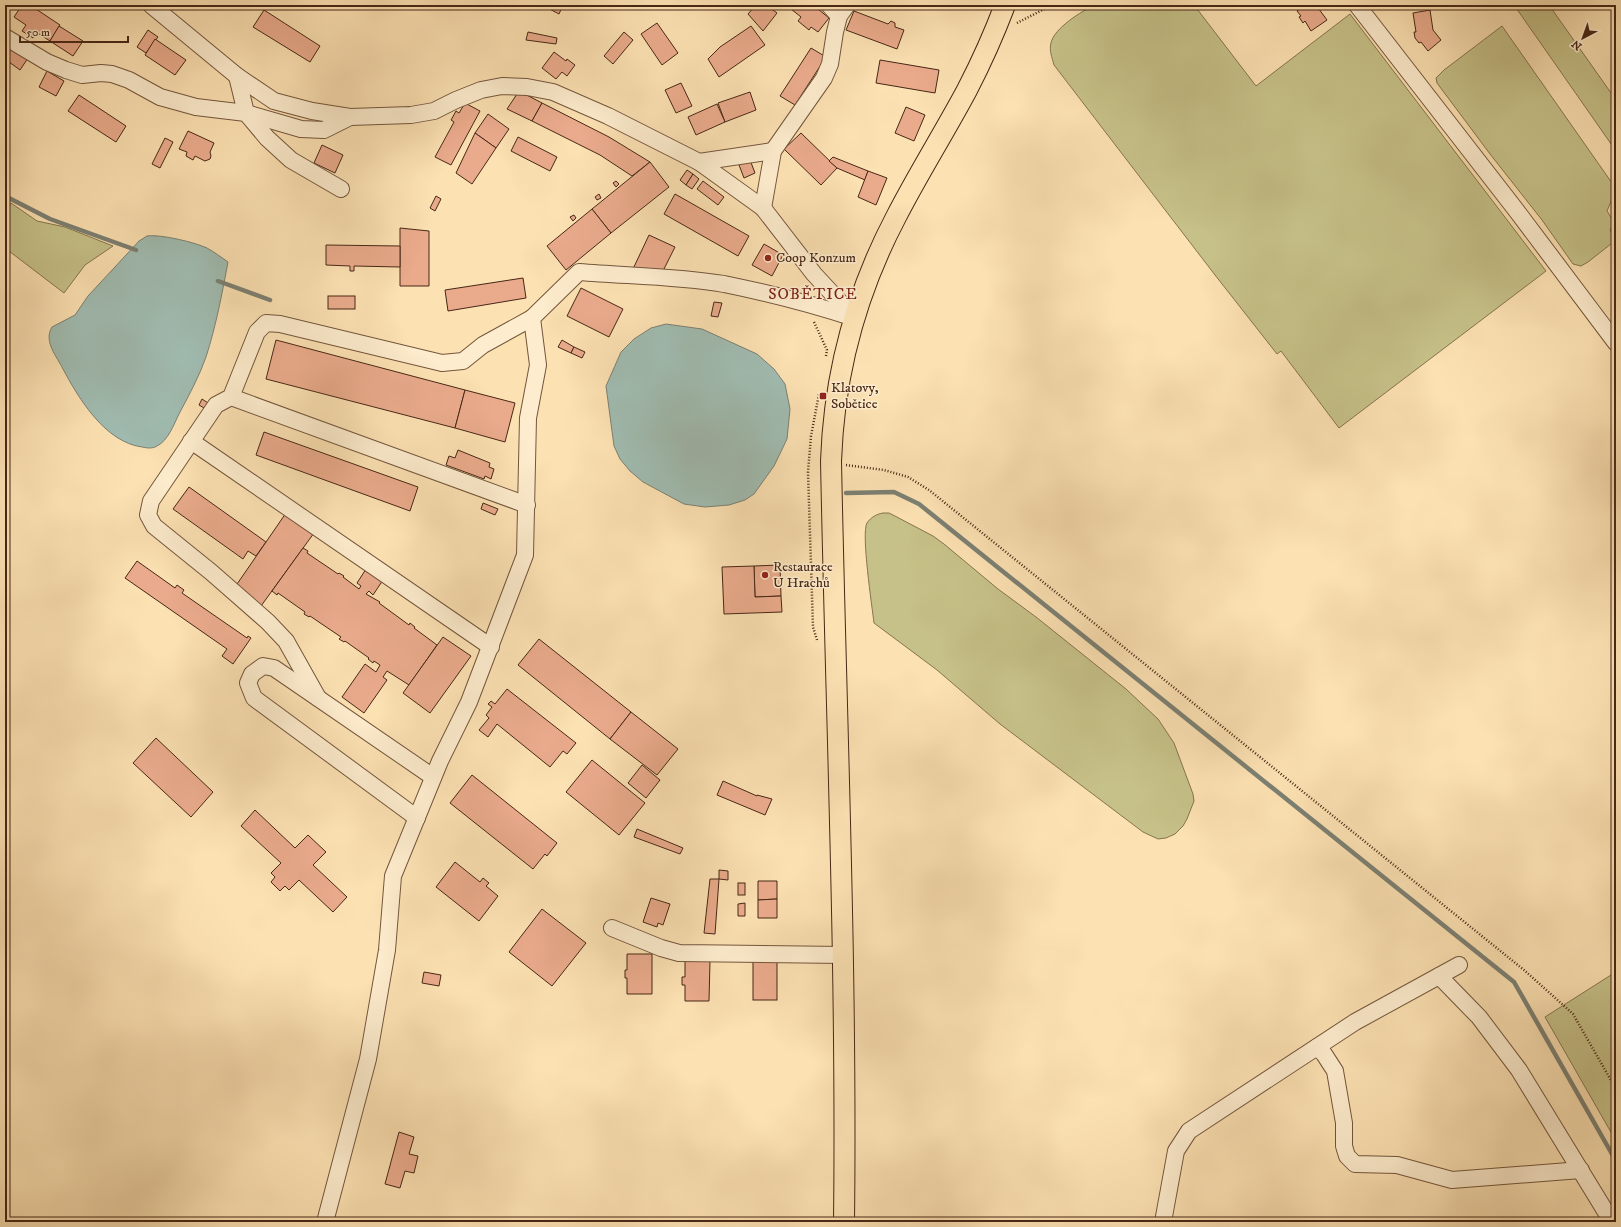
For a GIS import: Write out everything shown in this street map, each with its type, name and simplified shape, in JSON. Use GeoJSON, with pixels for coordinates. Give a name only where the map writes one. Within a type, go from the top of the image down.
{"type":"FeatureCollection","features":[{"type":"Feature","properties":{"kind":"main road"},"geometry":{"type":"LineString","coordinates":[[844,1222],[846,1117],[844,955],[831,460],[835,405],[840,373],[854,318],[871,272],[896,218],[967,90],[1005,5]]}},
{"type":"Feature","properties":{"kind":"street"},"geometry":{"type":"LineString","coordinates":[[151,5],[237,76],[274,101],[312,111],[350,117],[411,115],[434,111],[481,90],[502,86],[527,87],[553,92],[602,113],[699,162],[763,208],[814,274],[854,318]]}},
{"type":"Feature","properties":{"kind":"street"},"geometry":{"type":"LineString","coordinates":[[1357,5],[1516,210],[1616,344]]}},
{"type":"Feature","properties":{"kind":"street"},"geometry":{"type":"LineString","coordinates":[[763,208],[773,151],[824,78],[830,64],[838,9]]}},
{"type":"Feature","properties":{"kind":"street"},"geometry":{"type":"LineString","coordinates":[[5,37],[47,62],[82,76],[101,73],[112,74],[129,80],[160,97],[196,107],[246,113],[301,129],[324,130],[350,117]]}},
{"type":"Feature","properties":{"kind":"street"},"geometry":{"type":"LineString","coordinates":[[237,76],[246,113],[267,138],[291,160],[342,189]]}},
{"type":"Feature","properties":{"kind":"street"},"geometry":{"type":"LineString","coordinates":[[699,162],[773,151]]}},
{"type":"Feature","properties":{"kind":"street"},"geometry":{"type":"LineString","coordinates":[[318,698],[286,641],[268,622],[211,572],[154,526],[148,515],[150,501],[216,405],[231,397],[257,332],[266,323],[280,324],[442,363],[463,360],[483,345],[532,318],[579,272],[686,279],[724,284],[806,303],[854,318]]}},
{"type":"Feature","properties":{"kind":"street"},"geometry":{"type":"LineString","coordinates":[[324,1222],[368,1059],[387,950],[393,876],[433,777],[469,702],[525,554],[528,418],[538,366],[532,318]]}},
{"type":"Feature","properties":{"kind":"street"},"geometry":{"type":"LineString","coordinates":[[231,397],[527,505]]}},
{"type":"Feature","properties":{"kind":"street"},"geometry":{"type":"LineString","coordinates":[[191,441],[490,647]]}},
{"type":"Feature","properties":{"kind":"street"},"geometry":{"type":"LineString","coordinates":[[417,818],[254,698],[248,683],[252,674],[263,666],[274,668],[433,777]]}},
{"type":"Feature","properties":{"kind":"street"},"geometry":{"type":"LineString","coordinates":[[612,928],[661,948],[679,953],[844,955]]}},
{"type":"Feature","properties":{"kind":"street"},"geometry":{"type":"LineString","coordinates":[[1163,1222],[1176,1151],[1189,1131],[1355,1022],[1459,965]]}},
{"type":"Feature","properties":{"kind":"street"},"geometry":{"type":"LineString","coordinates":[[1439,976],[1479,1017],[1519,1070],[1612,1222]]}},
{"type":"Feature","properties":{"kind":"street"},"geometry":{"type":"LineString","coordinates":[[1317,1047],[1324,1054],[1335,1071],[1344,1123],[1344,1146],[1347,1156],[1355,1164],[1397,1165],[1452,1180],[1581,1170]]}},
{"type":"Feature","properties":{"kind":"path"},"geometry":{"type":"LineString","coordinates":[[1010,25],[1028,19],[1052,5]]}},
{"type":"Feature","properties":{"kind":"path"},"geometry":{"type":"LineString","coordinates":[[806,303],[827,350],[825,358]]}},
{"type":"Feature","properties":{"kind":"path"},"geometry":{"type":"LineString","coordinates":[[817,639],[813,627],[808,472],[811,436],[820,389]]}},
{"type":"Feature","properties":{"kind":"path"},"geometry":{"type":"LineString","coordinates":[[842,465],[858,466],[908,477],[929,490],[1552,994],[1573,1014],[1616,1089]]}},
{"type":"Feature","properties":{"kind":"shaded area"},"geometry":{"type":"Polygon","coordinates":[[[1095,5],[1194,5],[1256,86],[1350,14],[1546,271],[1339,428],[1281,351],[1277,354],[1054,65],[1050,49],[1053,37],[1069,21],[1095,5]]]}},
{"type":"Feature","properties":{"kind":"shaded area"},"geometry":{"type":"Polygon","coordinates":[[[1514,5],[1549,5],[1616,100],[1616,151],[1514,5]]]}},
{"type":"Feature","properties":{"kind":"shaded area"},"geometry":{"type":"Polygon","coordinates":[[[1502,26],[1612,183],[1612,199],[1607,211],[1614,222],[1610,230],[1616,240],[1581,266],[1573,264],[1542,220],[1437,83],[1436,78],[1444,70],[1502,26]]]}},
{"type":"Feature","properties":{"kind":"shaded area"},"geometry":{"type":"Polygon","coordinates":[[[11,203],[37,221],[65,227],[113,246],[85,265],[64,293],[5,248],[5,214],[11,203]]]}},
{"type":"Feature","properties":{"kind":"shaded area"},"geometry":{"type":"Polygon","coordinates":[[[147,236],[168,237],[194,243],[207,248],[228,262],[213,334],[200,372],[173,427],[161,444],[150,448],[129,443],[116,437],[105,428],[85,406],[69,381],[52,349],[49,338],[52,327],[75,315],[88,296],[139,241],[147,236]]]}},
{"type":"Feature","properties":{"kind":"shaded area"},"geometry":{"type":"Polygon","coordinates":[[[666,324],[702,329],[757,354],[774,369],[785,384],[790,409],[787,439],[774,466],[754,494],[745,500],[729,505],[705,507],[684,504],[643,482],[630,471],[620,459],[614,446],[606,386],[621,352],[634,339],[651,328],[666,324]]]}},
{"type":"Feature","properties":{"kind":"shaded area"},"geometry":{"type":"Polygon","coordinates":[[[883,513],[889,513],[895,516],[933,536],[944,544],[998,589],[1036,617],[1126,689],[1158,719],[1174,743],[1193,794],[1194,801],[1187,819],[1183,826],[1175,834],[1166,838],[1158,839],[1143,832],[1000,724],[937,670],[874,623],[869,587],[865,529],[870,519],[883,513]]]}},
{"type":"Feature","properties":{"kind":"shaded area"},"geometry":{"type":"Polygon","coordinates":[[[1611,975],[1616,982],[1616,1141],[1545,1017],[1611,975]]]}},
{"type":"Feature","properties":{"kind":"building"},"geometry":{"type":"Polygon","coordinates":[[[22,5],[30,5],[60,25],[50,41],[36,32],[33,38],[22,31],[26,25],[14,17],[22,5]]]}},
{"type":"Feature","properties":{"kind":"building"},"geometry":{"type":"Polygon","coordinates":[[[224,5],[233,5],[229,9],[224,5]]]}},
{"type":"Feature","properties":{"kind":"building"},"geometry":{"type":"Polygon","coordinates":[[[542,5],[563,5],[559,14],[542,5]]]}},
{"type":"Feature","properties":{"kind":"building"},"geometry":{"type":"Polygon","coordinates":[[[756,5],[766,5],[777,13],[763,31],[748,14],[756,5]]]}},
{"type":"Feature","properties":{"kind":"building"},"geometry":{"type":"Polygon","coordinates":[[[786,5],[813,5],[829,18],[818,32],[811,27],[809,30],[798,21],[801,17],[786,5]]]}},
{"type":"Feature","properties":{"kind":"building"},"geometry":{"type":"Polygon","coordinates":[[[1299,5],[1316,5],[1327,20],[1311,31],[1305,21],[1303,23],[1299,17],[1301,16],[1297,11],[1301,8],[1299,5]]]}},
{"type":"Feature","properties":{"kind":"building"},"geometry":{"type":"Polygon","coordinates":[[[264,10],[320,46],[310,62],[253,27],[264,10]]]}},
{"type":"Feature","properties":{"kind":"building"},"geometry":{"type":"Polygon","coordinates":[[[1430,10],[1433,30],[1441,40],[1428,51],[1421,42],[1419,43],[1415,38],[1414,32],[1416,32],[1413,13],[1430,10]]]}},
{"type":"Feature","properties":{"kind":"building"},"geometry":{"type":"Polygon","coordinates":[[[854,11],[888,24],[891,21],[895,23],[895,27],[904,30],[897,49],[846,30],[854,11]]]}},
{"type":"Feature","properties":{"kind":"building"},"geometry":{"type":"Polygon","coordinates":[[[657,23],[678,53],[662,65],[641,34],[657,23]]]}},
{"type":"Feature","properties":{"kind":"building"},"geometry":{"type":"Polygon","coordinates":[[[59,26],[83,41],[73,56],[50,41],[59,26]]]}},
{"type":"Feature","properties":{"kind":"building"},"geometry":{"type":"Polygon","coordinates":[[[751,26],[765,45],[719,77],[708,59],[720,47],[751,26]]]}},
{"type":"Feature","properties":{"kind":"building"},"geometry":{"type":"Polygon","coordinates":[[[148,30],[158,37],[146,53],[137,47],[148,30]]]}},
{"type":"Feature","properties":{"kind":"building"},"geometry":{"type":"Polygon","coordinates":[[[528,32],[557,38],[556,44],[526,40],[528,32]]]}},
{"type":"Feature","properties":{"kind":"building"},"geometry":{"type":"Polygon","coordinates":[[[624,32],[633,40],[613,64],[604,56],[624,32]]]}},
{"type":"Feature","properties":{"kind":"building"},"geometry":{"type":"Polygon","coordinates":[[[155,39],[186,60],[175,75],[145,55],[155,39]]]}},
{"type":"Feature","properties":{"kind":"building"},"geometry":{"type":"Polygon","coordinates":[[[5,43],[28,58],[20,70],[5,59],[5,43]]]}},
{"type":"Feature","properties":{"kind":"building"},"geometry":{"type":"Polygon","coordinates":[[[811,48],[826,57],[795,105],[780,96],[811,48]]]}},
{"type":"Feature","properties":{"kind":"building"},"geometry":{"type":"Polygon","coordinates":[[[554,52],[566,61],[567,59],[575,65],[567,76],[562,72],[556,79],[542,68],[554,52]]]}},
{"type":"Feature","properties":{"kind":"building"},"geometry":{"type":"Polygon","coordinates":[[[880,60],[939,70],[935,93],[876,83],[880,60]]]}},
{"type":"Feature","properties":{"kind":"building"},"geometry":{"type":"Polygon","coordinates":[[[47,71],[64,81],[56,96],[39,87],[47,71]]]}},
{"type":"Feature","properties":{"kind":"building"},"geometry":{"type":"Polygon","coordinates":[[[681,83],[692,106],[676,113],[665,90],[681,83]]]}},
{"type":"Feature","properties":{"kind":"building"},"geometry":{"type":"Polygon","coordinates":[[[519,91],[542,103],[532,121],[507,109],[519,91]]]}},
{"type":"Feature","properties":{"kind":"building"},"geometry":{"type":"Polygon","coordinates":[[[750,92],[756,110],[725,122],[718,103],[750,92]]]}},
{"type":"Feature","properties":{"kind":"building"},"geometry":{"type":"Polygon","coordinates":[[[79,95],[126,126],[116,142],[68,111],[79,95]]]}},
{"type":"Feature","properties":{"kind":"building"},"geometry":{"type":"Polygon","coordinates":[[[465,103],[480,111],[451,165],[435,157],[454,122],[451,120],[456,111],[459,113],[465,103]]]}},
{"type":"Feature","properties":{"kind":"building"},"geometry":{"type":"Polygon","coordinates":[[[542,103],[609,137],[650,162],[632,176],[600,155],[532,121],[542,103]]]}},
{"type":"Feature","properties":{"kind":"building"},"geometry":{"type":"Polygon","coordinates":[[[717,104],[725,122],[696,135],[688,117],[717,104]]]}},
{"type":"Feature","properties":{"kind":"building"},"geometry":{"type":"Polygon","coordinates":[[[906,107],[925,115],[914,141],[895,133],[906,107]]]}},
{"type":"Feature","properties":{"kind":"building"},"geometry":{"type":"Polygon","coordinates":[[[488,114],[509,129],[496,148],[475,133],[488,114]]]}},
{"type":"Feature","properties":{"kind":"building"},"geometry":{"type":"Polygon","coordinates":[[[188,131],[214,143],[210,152],[210,159],[205,161],[195,156],[193,160],[186,156],[187,152],[179,149],[188,131]]]}},
{"type":"Feature","properties":{"kind":"building"},"geometry":{"type":"Polygon","coordinates":[[[475,133],[496,148],[472,184],[456,173],[475,133]]]}},
{"type":"Feature","properties":{"kind":"building"},"geometry":{"type":"Polygon","coordinates":[[[801,133],[837,168],[821,185],[784,149],[801,133]]]}},
{"type":"Feature","properties":{"kind":"building"},"geometry":{"type":"Polygon","coordinates":[[[518,137],[557,157],[550,171],[511,151],[518,137]]]}},
{"type":"Feature","properties":{"kind":"building"},"geometry":{"type":"Polygon","coordinates":[[[165,138],[173,142],[160,168],[152,164],[165,138]]]}},
{"type":"Feature","properties":{"kind":"building"},"geometry":{"type":"Polygon","coordinates":[[[322,145],[343,155],[335,173],[314,163],[322,145]]]}},
{"type":"Feature","properties":{"kind":"building"},"geometry":{"type":"Polygon","coordinates":[[[833,157],[868,171],[865,180],[837,168],[829,161],[833,157]]]}},
{"type":"Feature","properties":{"kind":"building"},"geometry":{"type":"Polygon","coordinates":[[[743,159],[750,160],[755,173],[744,178],[739,165],[743,159]]]}},
{"type":"Feature","properties":{"kind":"building"},"geometry":{"type":"Polygon","coordinates":[[[650,162],[669,187],[611,233],[592,209],[650,162]]]}},
{"type":"Feature","properties":{"kind":"building"},"geometry":{"type":"Polygon","coordinates":[[[687,170],[693,174],[686,185],[680,180],[687,170]]]}},
{"type":"Feature","properties":{"kind":"building"},"geometry":{"type":"Polygon","coordinates":[[[868,171],[887,178],[876,205],[858,197],[868,171]]]}},
{"type":"Feature","properties":{"kind":"building"},"geometry":{"type":"Polygon","coordinates":[[[693,174],[699,179],[692,189],[686,185],[693,174]]]}},
{"type":"Feature","properties":{"kind":"building"},"geometry":{"type":"Polygon","coordinates":[[[616,181],[619,184],[616,187],[613,183],[616,181]]]}},
{"type":"Feature","properties":{"kind":"building"},"geometry":{"type":"Polygon","coordinates":[[[703,181],[724,197],[718,205],[697,189],[703,181]]]}},
{"type":"Feature","properties":{"kind":"building"},"geometry":{"type":"Polygon","coordinates":[[[599,194],[601,198],[597,200],[595,197],[599,194]]]}},
{"type":"Feature","properties":{"kind":"building"},"geometry":{"type":"Polygon","coordinates":[[[675,194],[749,236],[738,256],[664,214],[675,194]]]}},
{"type":"Feature","properties":{"kind":"building"},"geometry":{"type":"Polygon","coordinates":[[[436,196],[441,199],[435,211],[430,208],[436,196]]]}},
{"type":"Feature","properties":{"kind":"building"},"geometry":{"type":"Polygon","coordinates":[[[592,209],[611,233],[566,270],[547,246],[592,209]]]}},
{"type":"Feature","properties":{"kind":"building"},"geometry":{"type":"Polygon","coordinates":[[[574,215],[576,218],[573,221],[570,217],[574,215]]]}},
{"type":"Feature","properties":{"kind":"building"},"geometry":{"type":"Polygon","coordinates":[[[400,228],[429,231],[429,286],[400,286],[400,228]]]}},
{"type":"Feature","properties":{"kind":"building"},"geometry":{"type":"Polygon","coordinates":[[[649,235],[675,247],[663,271],[633,269],[649,235]]]}},
{"type":"Feature","properties":{"kind":"building"},"geometry":{"type":"Polygon","coordinates":[[[764,244],[783,255],[772,276],[752,265],[764,244]]]}},
{"type":"Feature","properties":{"kind":"building"},"geometry":{"type":"Polygon","coordinates":[[[326,245],[400,246],[400,267],[354,266],[354,271],[350,271],[350,266],[326,265],[326,245]]]}},
{"type":"Feature","properties":{"kind":"building"},"geometry":{"type":"Polygon","coordinates":[[[523,278],[526,298],[448,311],[445,290],[523,278]]]}},
{"type":"Feature","properties":{"kind":"building"},"geometry":{"type":"Polygon","coordinates":[[[581,288],[623,309],[609,337],[567,316],[581,288]]]}},
{"type":"Feature","properties":{"kind":"building"},"geometry":{"type":"Polygon","coordinates":[[[328,296],[355,296],[355,309],[328,309],[328,296]]]}},
{"type":"Feature","properties":{"kind":"building"},"geometry":{"type":"Polygon","coordinates":[[[714,302],[722,303],[718,317],[711,316],[714,302]]]}},
{"type":"Feature","properties":{"kind":"building"},"geometry":{"type":"Polygon","coordinates":[[[276,340],[465,390],[455,428],[266,379],[276,340]]]}},
{"type":"Feature","properties":{"kind":"building"},"geometry":{"type":"Polygon","coordinates":[[[562,340],[574,347],[571,353],[558,347],[562,340]]]}},
{"type":"Feature","properties":{"kind":"building"},"geometry":{"type":"Polygon","coordinates":[[[574,347],[585,352],[582,358],[571,353],[574,347]]]}},
{"type":"Feature","properties":{"kind":"building"},"geometry":{"type":"Polygon","coordinates":[[[465,390],[515,403],[505,442],[455,428],[465,390]]]}},
{"type":"Feature","properties":{"kind":"building"},"geometry":{"type":"Polygon","coordinates":[[[202,399],[208,403],[204,408],[199,405],[202,399]]]}},
{"type":"Feature","properties":{"kind":"building"},"geometry":{"type":"Polygon","coordinates":[[[264,432],[418,487],[410,511],[256,455],[264,432]]]}},
{"type":"Feature","properties":{"kind":"building"},"geometry":{"type":"Polygon","coordinates":[[[458,450],[490,463],[489,467],[494,469],[491,479],[485,476],[484,479],[446,465],[449,456],[455,458],[458,450]]]}},
{"type":"Feature","properties":{"kind":"building"},"geometry":{"type":"Polygon","coordinates":[[[189,487],[266,542],[256,556],[248,551],[243,559],[173,509],[189,487]]]}},
{"type":"Feature","properties":{"kind":"building"},"geometry":{"type":"Polygon","coordinates":[[[483,503],[498,509],[495,515],[481,509],[483,503]]]}},
{"type":"Feature","properties":{"kind":"building"},"geometry":{"type":"Polygon","coordinates":[[[286,513],[314,533],[261,606],[235,587],[286,513]]]}},
{"type":"Feature","properties":{"kind":"building"},"geometry":{"type":"Polygon","coordinates":[[[303,548],[308,551],[307,553],[338,574],[339,573],[344,576],[343,577],[359,589],[361,586],[357,583],[368,566],[385,577],[373,595],[369,591],[366,594],[380,602],[379,603],[409,625],[410,623],[415,627],[414,628],[437,645],[409,685],[387,671],[383,677],[387,680],[364,713],[342,697],[365,664],[376,672],[380,665],[374,661],[373,663],[368,659],[369,658],[345,641],[344,642],[339,639],[341,637],[310,616],[309,617],[304,614],[305,612],[278,593],[277,595],[272,591],[303,548]]]}},
{"type":"Feature","properties":{"kind":"building"},"geometry":{"type":"Polygon","coordinates":[[[137,561],[175,588],[177,585],[184,590],[182,593],[247,638],[248,636],[251,638],[233,664],[222,656],[227,649],[125,578],[137,561]]]}},
{"type":"Feature","properties":{"kind":"building"},"geometry":{"type":"Polygon","coordinates":[[[780,565],[781,596],[755,597],[754,566],[780,565]]]}},
{"type":"Feature","properties":{"kind":"building"},"geometry":{"type":"Polygon","coordinates":[[[754,566],[755,597],[781,596],[782,612],[724,614],[722,567],[754,566]]]}},
{"type":"Feature","properties":{"kind":"building"},"geometry":{"type":"Polygon","coordinates":[[[443,637],[471,656],[430,713],[403,693],[443,637]]]}},
{"type":"Feature","properties":{"kind":"building"},"geometry":{"type":"Polygon","coordinates":[[[539,639],[631,712],[610,739],[518,665],[539,639]]]}},
{"type":"Feature","properties":{"kind":"building"},"geometry":{"type":"Polygon","coordinates":[[[507,689],[576,743],[567,754],[563,751],[550,767],[497,724],[488,737],[479,730],[489,718],[486,715],[492,707],[488,704],[491,701],[495,704],[507,689]]]}},
{"type":"Feature","properties":{"kind":"building"},"geometry":{"type":"Polygon","coordinates":[[[631,712],[678,749],[657,775],[610,739],[631,712]]]}},
{"type":"Feature","properties":{"kind":"building"},"geometry":{"type":"Polygon","coordinates":[[[156,738],[213,792],[191,817],[133,763],[156,738]]]}},
{"type":"Feature","properties":{"kind":"building"},"geometry":{"type":"Polygon","coordinates":[[[592,760],[645,803],[619,835],[566,792],[592,760]]]}},
{"type":"Feature","properties":{"kind":"building"},"geometry":{"type":"Polygon","coordinates":[[[642,765],[660,780],[646,798],[628,783],[642,765]]]}},
{"type":"Feature","properties":{"kind":"building"},"geometry":{"type":"Polygon","coordinates":[[[472,775],[557,843],[547,856],[545,854],[533,869],[450,803],[472,775]]]}},
{"type":"Feature","properties":{"kind":"building"},"geometry":{"type":"Polygon","coordinates":[[[723,781],[757,796],[772,799],[765,815],[717,795],[723,781]]]}},
{"type":"Feature","properties":{"kind":"building"},"geometry":{"type":"Polygon","coordinates":[[[255,810],[295,848],[308,835],[326,852],[313,865],[347,897],[333,912],[299,880],[289,890],[285,886],[280,891],[271,882],[275,877],[271,873],[281,863],[241,826],[255,810]]]}},
{"type":"Feature","properties":{"kind":"building"},"geometry":{"type":"Polygon","coordinates":[[[637,829],[683,848],[680,854],[634,837],[637,829]]]}},
{"type":"Feature","properties":{"kind":"building"},"geometry":{"type":"Polygon","coordinates":[[[455,862],[480,882],[483,878],[489,883],[486,886],[498,896],[479,921],[436,887],[455,862]]]}},
{"type":"Feature","properties":{"kind":"building"},"geometry":{"type":"Polygon","coordinates":[[[719,870],[728,871],[728,880],[719,879],[719,870]]]}},
{"type":"Feature","properties":{"kind":"building"},"geometry":{"type":"Polygon","coordinates":[[[710,879],[719,879],[715,934],[704,933],[710,879]]]}},
{"type":"Feature","properties":{"kind":"building"},"geometry":{"type":"Polygon","coordinates":[[[758,881],[777,881],[777,899],[758,900],[758,881]]]}},
{"type":"Feature","properties":{"kind":"building"},"geometry":{"type":"Polygon","coordinates":[[[738,883],[745,883],[745,895],[738,895],[738,883]]]}},
{"type":"Feature","properties":{"kind":"building"},"geometry":{"type":"Polygon","coordinates":[[[651,898],[670,904],[663,925],[658,923],[657,927],[643,922],[651,898]]]}},
{"type":"Feature","properties":{"kind":"building"},"geometry":{"type":"Polygon","coordinates":[[[777,899],[777,918],[758,918],[758,900],[777,899]]]}},
{"type":"Feature","properties":{"kind":"building"},"geometry":{"type":"Polygon","coordinates":[[[745,903],[745,916],[738,916],[738,904],[745,903]]]}},
{"type":"Feature","properties":{"kind":"building"},"geometry":{"type":"Polygon","coordinates":[[[542,909],[586,943],[552,986],[509,952],[542,909]]]}},
{"type":"Feature","properties":{"kind":"building"},"geometry":{"type":"Polygon","coordinates":[[[627,954],[652,954],[652,994],[627,994],[627,978],[625,978],[625,970],[627,970],[627,954]]]}},
{"type":"Feature","properties":{"kind":"building"},"geometry":{"type":"Polygon","coordinates":[[[685,961],[710,961],[709,1001],[685,1001],[685,985],[682,985],[682,977],[685,977],[685,961]]]}},
{"type":"Feature","properties":{"kind":"building"},"geometry":{"type":"Polygon","coordinates":[[[753,961],[777,961],[777,1000],[753,1000],[753,961]]]}},
{"type":"Feature","properties":{"kind":"building"},"geometry":{"type":"Polygon","coordinates":[[[424,972],[441,975],[439,986],[422,983],[424,972]]]}},
{"type":"Feature","properties":{"kind":"building"},"geometry":{"type":"Polygon","coordinates":[[[399,1132],[414,1137],[409,1154],[418,1156],[414,1173],[405,1171],[400,1188],[385,1184],[399,1132]]]}},
{"type":"Feature","properties":{"kind":"waterway"},"geometry":{"type":"LineString","coordinates":[[5,196],[50,219],[136,250]]}},
{"type":"Feature","properties":{"kind":"waterway"},"geometry":{"type":"LineString","coordinates":[[218,281],[270,300]]}},
{"type":"Feature","properties":{"kind":"waterway"},"geometry":{"type":"LineString","coordinates":[[846,493],[894,492],[919,504],[1514,982],[1616,1161]]}},
{"type":"Feature","properties":{"kind":"place","name":"Coop Konzum"},"geometry":{"type":"Point","coordinates":[768,258]}},
{"type":"Feature","properties":{"kind":"place","name":"Klatovy, Sobětice"},"geometry":{"type":"Point","coordinates":[823,396]}},
{"type":"Feature","properties":{"kind":"place","name":"Restaurace U Hrachů"},"geometry":{"type":"Point","coordinates":[765,575]}},
{"type":"Feature","properties":{"kind":"district","name":"SOBĚTICE"},"geometry":{"type":"Point","coordinates":[813,294]}}]}
